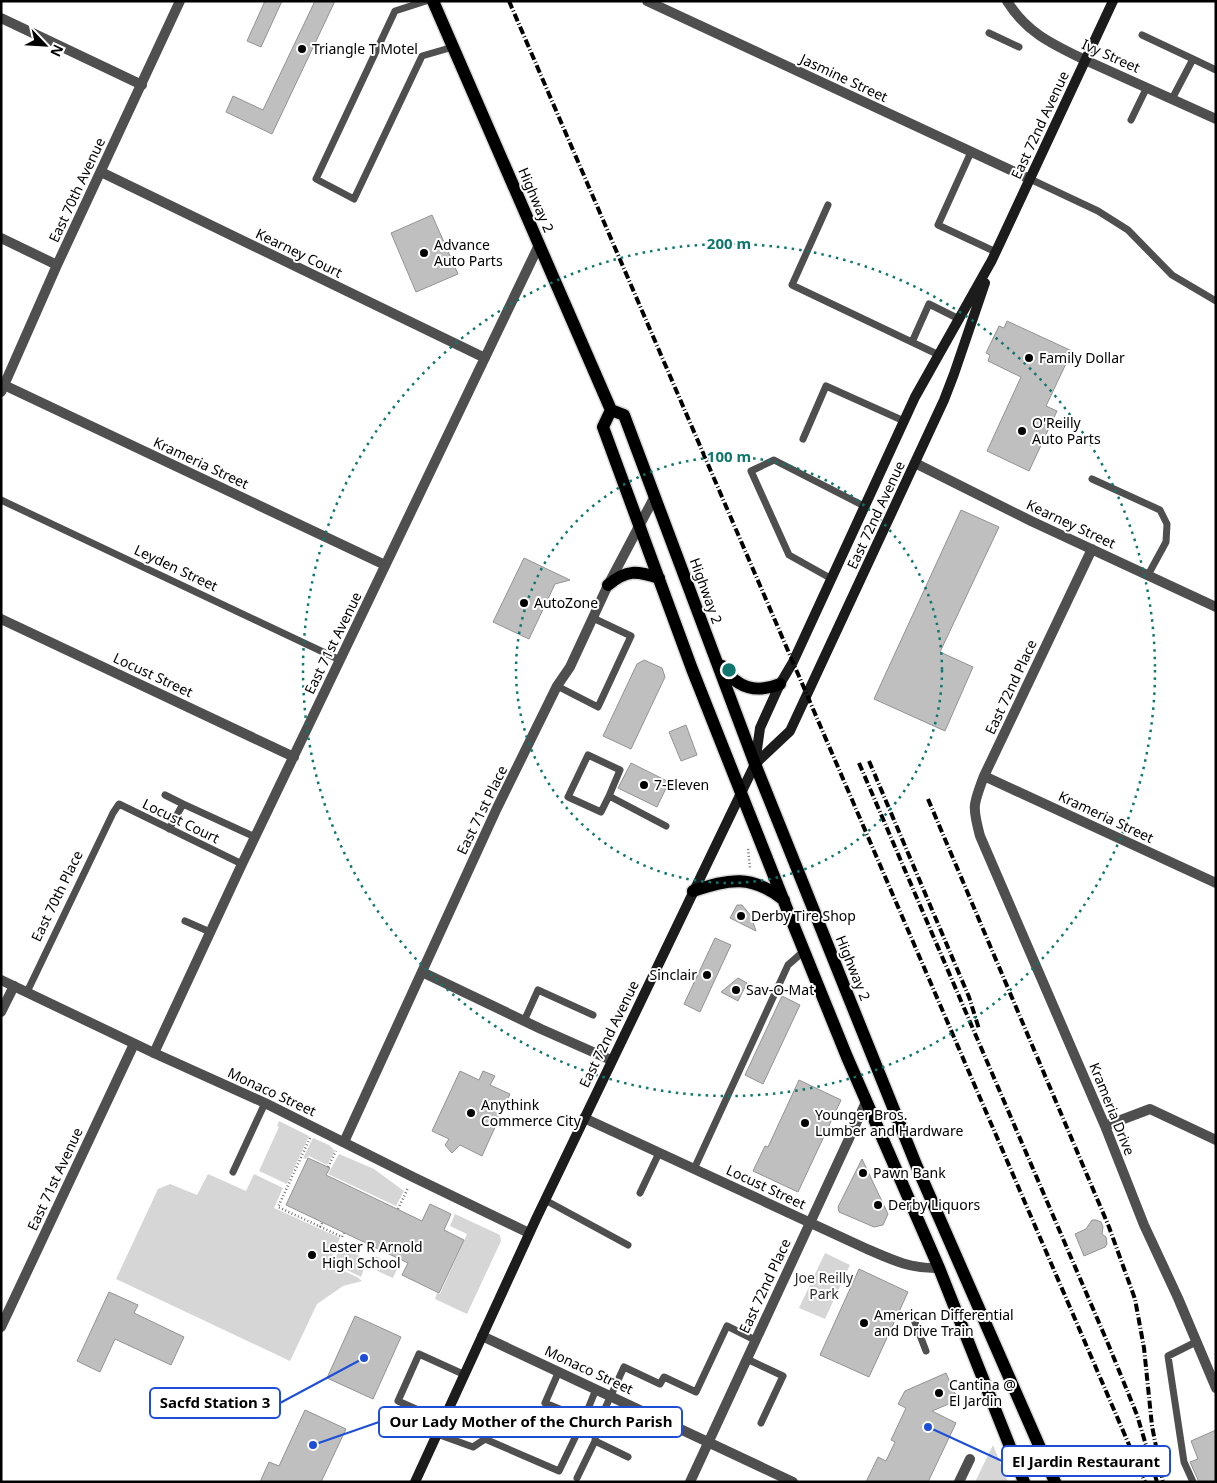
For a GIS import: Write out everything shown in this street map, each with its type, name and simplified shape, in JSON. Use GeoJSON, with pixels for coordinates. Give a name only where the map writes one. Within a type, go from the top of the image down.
{"type":"FeatureCollection","features":[{"type":"Feature","properties":{"kind":"main road","name":"Highway 2"},"geometry":{"type":"LineString","coordinates":[[433,1],[611,410],[624,415],[755,764],[917,1167],[1055,1482]]}},
{"type":"Feature","properties":{"kind":"main road","name":"East 72nd Avenue"},"geometry":{"type":"LineString","coordinates":[[415,1482],[529,1233],[755,764],[760,728],[780,684],[793,662],[914,397],[994,256],[1113,1]]}},
{"type":"Feature","properties":{"kind":"main road","name":"East 72nd Avenue"},"geometry":{"type":"LineString","coordinates":[[755,764],[790,730],[915,463],[954,374],[994,256]]}},
{"type":"Feature","properties":{"kind":"main road"},"geometry":{"type":"LineString","coordinates":[[611,410],[603,427],[692,669],[804,951],[866,1102],[939,1268],[1024,1482]]}},
{"type":"Feature","properties":{"kind":"main road"},"geometry":{"type":"LineString","coordinates":[[608,584],[620,574],[637,573],[659,578]]}},
{"type":"Feature","properties":{"kind":"main road"},"geometry":{"type":"LineString","coordinates":[[713,654],[727,674],[742,685],[759,690],[780,684]]}},
{"type":"Feature","properties":{"kind":"main road"},"geometry":{"type":"LineString","coordinates":[[693,891],[717,883],[740,880],[768,888],[784,900]]}},
{"type":"Feature","properties":{"kind":"street","name":"East 70th Avenue"},"geometry":{"type":"LineString","coordinates":[[3,389],[57,265],[180,1]]}},
{"type":"Feature","properties":{"kind":"street","name":"Jasmine Street"},"geometry":{"type":"LineString","coordinates":[[648,1],[1030,179]]}},
{"type":"Feature","properties":{"kind":"street","name":"Ivy Street"},"geometry":{"type":"LineString","coordinates":[[1007,1],[1023,23],[1034,32],[1086,60],[1216,120]]}},
{"type":"Feature","properties":{"kind":"street"},"geometry":{"type":"LineString","coordinates":[[1,18],[142,84]]}},
{"type":"Feature","properties":{"kind":"street","name":"Kearney Court"},"geometry":{"type":"LineString","coordinates":[[101,172],[486,358]]}},
{"type":"Feature","properties":{"kind":"street"},"geometry":{"type":"LineString","coordinates":[[1,238],[57,265]]}},
{"type":"Feature","properties":{"kind":"street","name":"East 71st Avenue"},"geometry":{"type":"LineString","coordinates":[[154,1053],[242,864],[539,245]]}},
{"type":"Feature","properties":{"kind":"street","name":"Krameria Street"},"geometry":{"type":"LineString","coordinates":[[3,389],[385,565]]}},
{"type":"Feature","properties":{"kind":"street","name":"Kearney Street"},"geometry":{"type":"LineString","coordinates":[[915,463],[1039,525],[1216,607]]}},
{"type":"Feature","properties":{"kind":"street","name":"East 71st Place"},"geometry":{"type":"LineString","coordinates":[[342,1141],[497,808],[557,686],[570,667],[608,584],[655,496]]}},
{"type":"Feature","properties":{"kind":"street","name":"East 72nd Place"},"geometry":{"type":"LineString","coordinates":[[982,842],[974,814],[974,806],[984,776],[1092,549]]}},
{"type":"Feature","properties":{"kind":"street","name":"Locust Street"},"geometry":{"type":"LineString","coordinates":[[1,619],[294,757]]}},
{"type":"Feature","properties":{"kind":"street","name":"Krameria Street"},"geometry":{"type":"LineString","coordinates":[[984,776],[1216,883]]}},
{"type":"Feature","properties":{"kind":"street","name":"Krameria Drive"},"geometry":{"type":"LineString","coordinates":[[982,842],[1104,1126],[1144,1225],[1216,1388]]}},
{"type":"Feature","properties":{"kind":"street"},"geometry":{"type":"LineString","coordinates":[[422,972],[611,1060]]}},
{"type":"Feature","properties":{"kind":"street","name":"Monaco Street"},"geometry":{"type":"LineString","coordinates":[[1,980],[134,1044],[264,1103],[529,1233]]}},
{"type":"Feature","properties":{"kind":"street"},"geometry":{"type":"LineString","coordinates":[[1,1012],[14,986]]}},
{"type":"Feature","properties":{"kind":"street","name":"East 71st Avenue"},"geometry":{"type":"LineString","coordinates":[[1,1327],[134,1044]]}},
{"type":"Feature","properties":{"kind":"street","name":"East 72nd Place"},"geometry":{"type":"LineString","coordinates":[[690,1482],[866,1102]]}},
{"type":"Feature","properties":{"kind":"street"},"geometry":{"type":"LineString","coordinates":[[1104,1126],[1150,1109],[1216,1140]]}},
{"type":"Feature","properties":{"kind":"street","name":"Locust Street"},"geometry":{"type":"LineString","coordinates":[[584,1118],[906,1266],[939,1268]]}},
{"type":"Feature","properties":{"kind":"street","name":"Monaco Street"},"geometry":{"type":"LineString","coordinates":[[482,1336],[793,1482]]}},
{"type":"Feature","properties":{"kind":"street"},"geometry":{"type":"LineString","coordinates":[[959,1482],[970,1459]]}},
{"type":"Feature","properties":{"kind":"lane"},"geometry":{"type":"LineString","coordinates":[[426,1],[395,11],[316,179],[354,199],[422,56],[453,47]]}},
{"type":"Feature","properties":{"kind":"lane"},"geometry":{"type":"LineString","coordinates":[[989,33],[1019,47]]}},
{"type":"Feature","properties":{"kind":"lane"},"geometry":{"type":"LineString","coordinates":[[1142,35],[1216,70]]}},
{"type":"Feature","properties":{"kind":"lane"},"geometry":{"type":"LineString","coordinates":[[1172,99],[1193,59]]}},
{"type":"Feature","properties":{"kind":"lane"},"geometry":{"type":"LineString","coordinates":[[1132,120],[1147,87]]}},
{"type":"Feature","properties":{"kind":"lane"},"geometry":{"type":"LineString","coordinates":[[971,152],[938,224],[994,256]]}},
{"type":"Feature","properties":{"kind":"lane"},"geometry":{"type":"LineString","coordinates":[[1030,179],[1098,210],[1128,230],[1172,275],[1216,301]]}},
{"type":"Feature","properties":{"kind":"lane"},"geometry":{"type":"LineString","coordinates":[[828,205],[792,285],[939,355]]}},
{"type":"Feature","properties":{"kind":"lane"},"geometry":{"type":"LineString","coordinates":[[912,342],[930,304],[959,319]]}},
{"type":"Feature","properties":{"kind":"lane"},"geometry":{"type":"LineString","coordinates":[[803,440],[826,386],[904,420]]}},
{"type":"Feature","properties":{"kind":"lane"},"geometry":{"type":"LineString","coordinates":[[830,578],[788,556],[751,471],[774,460],[864,506]]}},
{"type":"Feature","properties":{"kind":"lane"},"geometry":{"type":"LineString","coordinates":[[1092,479],[1160,510],[1167,524],[1166,542],[1148,575]]}},
{"type":"Feature","properties":{"kind":"lane","name":"Leyden Street"},"geometry":{"type":"LineString","coordinates":[[1,500],[340,660]]}},
{"type":"Feature","properties":{"kind":"lane"},"geometry":{"type":"LineString","coordinates":[[557,686],[598,706],[631,636],[593,618]]}},
{"type":"Feature","properties":{"kind":"lane"},"geometry":{"type":"LineString","coordinates":[[588,755],[620,770],[609,796],[601,812],[568,797],[588,755]]}},
{"type":"Feature","properties":{"kind":"lane"},"geometry":{"type":"LineString","coordinates":[[165,795],[255,837]]}},
{"type":"Feature","properties":{"kind":"lane"},"geometry":{"type":"LineString","coordinates":[[609,796],[666,826]]}},
{"type":"Feature","properties":{"kind":"lane","name":"Locust Court"},"geometry":{"type":"LineString","coordinates":[[113,813],[119,804],[242,864]]}},
{"type":"Feature","properties":{"kind":"lane"},"geometry":{"type":"LineString","coordinates":[[169,829],[183,804]]}},
{"type":"Feature","properties":{"kind":"lane","name":"East 70th Place"},"geometry":{"type":"LineString","coordinates":[[26,992],[113,813]]}},
{"type":"Feature","properties":{"kind":"lane"},"geometry":{"type":"LineString","coordinates":[[185,921],[210,932]]}},
{"type":"Feature","properties":{"kind":"lane"},"geometry":{"type":"LineString","coordinates":[[694,1169],[788,965],[804,951]]}},
{"type":"Feature","properties":{"kind":"lane"},"geometry":{"type":"LineString","coordinates":[[524,1021],[538,990],[593,1015]]}},
{"type":"Feature","properties":{"kind":"lane"},"geometry":{"type":"LineString","coordinates":[[233,1172],[264,1103]]}},
{"type":"Feature","properties":{"kind":"lane"},"geometry":{"type":"LineString","coordinates":[[640,1193],[659,1153]]}},
{"type":"Feature","properties":{"kind":"lane"},"geometry":{"type":"LineString","coordinates":[[545,1200],[628,1245]]}},
{"type":"Feature","properties":{"kind":"lane"},"geometry":{"type":"LineString","coordinates":[[913,1317],[926,1351]]}},
{"type":"Feature","properties":{"kind":"lane"},"geometry":{"type":"LineString","coordinates":[[578,1478],[595,1441],[596,1428],[624,1367],[660,1384],[664,1377],[696,1392],[727,1326],[755,1340]]}},
{"type":"Feature","properties":{"kind":"lane"},"geometry":{"type":"LineString","coordinates":[[1193,1482],[1184,1462],[1168,1356],[1196,1342]]}},
{"type":"Feature","properties":{"kind":"lane"},"geometry":{"type":"LineString","coordinates":[[443,1422],[398,1401],[419,1354],[463,1374]]}},
{"type":"Feature","properties":{"kind":"lane"},"geometry":{"type":"LineString","coordinates":[[747,1359],[783,1376],[760,1423]]}},
{"type":"Feature","properties":{"kind":"lane"},"geometry":{"type":"LineString","coordinates":[[559,1371],[545,1403],[584,1419]]}},
{"type":"Feature","properties":{"kind":"lane"},"geometry":{"type":"LineString","coordinates":[[437,1434],[473,1446],[485,1439],[559,1471],[596,1389]]}},
{"type":"Feature","properties":{"kind":"lane"},"geometry":{"type":"LineString","coordinates":[[595,1441],[628,1457]]}},
{"type":"Feature","properties":{"kind":"path"},"geometry":{"type":"LineString","coordinates":[[748,843],[750,868]]}},
{"type":"Feature","properties":{"kind":"path"},"geometry":{"type":"LineString","coordinates":[[315,1128],[278,1207],[342,1237],[344,1233]]}},
{"type":"Feature","properties":{"kind":"path"},"geometry":{"type":"LineString","coordinates":[[328,1167],[342,1141]]}},
{"type":"Feature","properties":{"kind":"path"},"geometry":{"type":"LineString","coordinates":[[398,1209],[413,1177]]}},
{"type":"Feature","properties":{"kind":"path"},"geometry":{"type":"LineString","coordinates":[[300,1218],[302,1213]]}},
{"type":"Feature","properties":{"kind":"path"},"geometry":{"type":"LineString","coordinates":[[320,1227],[322,1223]]}},
{"type":"Feature","properties":{"kind":"green space"},"geometry":{"type":"Polygon","coordinates":[[[279,1121],[309,1136],[287,1184],[259,1171],[279,1127],[277,1126],[279,1121]]]}},
{"type":"Feature","properties":{"kind":"green space"},"geometry":{"type":"Polygon","coordinates":[[[313,1138],[329,1145],[335,1151],[327,1165],[309,1156],[306,1159],[303,1158],[313,1138]]]}},
{"type":"Feature","properties":{"kind":"green space"},"geometry":{"type":"Polygon","coordinates":[[[339,1154],[374,1169],[404,1191],[396,1206],[328,1174],[339,1154]]]}},
{"type":"Feature","properties":{"kind":"green space"},"geometry":{"type":"Polygon","coordinates":[[[208,1174],[246,1191],[254,1174],[283,1188],[274,1208],[340,1238],[329,1264],[362,1281],[343,1286],[317,1304],[290,1361],[116,1279],[158,1189],[170,1184],[197,1195],[208,1174]]]}},
{"type":"Feature","properties":{"kind":"green space"},"geometry":{"type":"Polygon","coordinates":[[[455,1214],[500,1235],[501,1241],[467,1314],[435,1299],[437,1293],[440,1294],[467,1234],[450,1226],[455,1214]]]}},
{"type":"Feature","properties":{"kind":"green space"},"geometry":{"type":"Polygon","coordinates":[[[341,1246],[367,1260],[361,1277],[333,1263],[341,1246]]]}},
{"type":"Feature","properties":{"kind":"green space","name":"Joe Reilly Park"},"geometry":{"type":"Polygon","coordinates":[[[825,1253],[850,1265],[825,1319],[799,1308],[825,1253]]]}},
{"type":"Feature","properties":{"kind":"green space"},"geometry":{"type":"Polygon","coordinates":[[[375,1256],[398,1267],[393,1278],[373,1268],[369,1261],[371,1257],[375,1256]]]}},
{"type":"Feature","properties":{"kind":"green space"},"geometry":{"type":"Polygon","coordinates":[[[993,1445],[1008,1482],[975,1482],[993,1445]]]}},
{"type":"Feature","properties":{"kind":"building"},"geometry":{"type":"Polygon","coordinates":[[[265,1],[282,1],[261,47],[247,41],[265,1]]]}},
{"type":"Feature","properties":{"kind":"building","name":"Triangle T Motel"},"geometry":{"type":"Polygon","coordinates":[[[315,1],[335,1],[272,134],[226,112],[233,96],[263,110],[315,1]]]}},
{"type":"Feature","properties":{"kind":"building","name":"Advance Auto Parts"},"geometry":{"type":"Polygon","coordinates":[[[432,215],[458,274],[416,292],[391,233],[432,215]]]}},
{"type":"Feature","properties":{"kind":"building"},"geometry":{"type":"Polygon","coordinates":[[[1007,321],[1072,351],[1046,406],[1057,411],[1029,471],[987,451],[1021,377],[988,361],[990,355],[986,353],[999,326],[1004,328],[1007,321]]]}},
{"type":"Feature","properties":{"kind":"building"},"geometry":{"type":"Polygon","coordinates":[[[961,510],[999,527],[940,652],[973,667],[945,731],[874,699],[961,510]]]}},
{"type":"Feature","properties":{"kind":"building","name":"AutoZone"},"geometry":{"type":"Polygon","coordinates":[[[524,558],[570,580],[555,584],[529,639],[493,622],[524,558]]]}},
{"type":"Feature","properties":{"kind":"building"},"geometry":{"type":"Polygon","coordinates":[[[644,660],[662,668],[665,677],[631,749],[603,736],[637,664],[644,660]]]}},
{"type":"Feature","properties":{"kind":"building","name":"7-Eleven"},"geometry":{"type":"Polygon","coordinates":[[[686,725],[697,755],[681,761],[669,732],[686,725]]]}},
{"type":"Feature","properties":{"kind":"building","name":"7-Eleven"},"geometry":{"type":"Polygon","coordinates":[[[631,763],[669,782],[657,807],[618,788],[631,763]]]}},
{"type":"Feature","properties":{"kind":"building","name":"Derby Tire Shop"},"geometry":{"type":"Polygon","coordinates":[[[737,905],[742,905],[751,916],[756,931],[730,918],[737,905]]]}},
{"type":"Feature","properties":{"kind":"building","name":"Sinclair"},"geometry":{"type":"Polygon","coordinates":[[[715,938],[731,945],[700,1012],[684,1004],[715,938]]]}},
{"type":"Feature","properties":{"kind":"building","name":"Sav-O-Mat"},"geometry":{"type":"Polygon","coordinates":[[[738,978],[747,983],[738,1001],[721,992],[738,978]]]}},
{"type":"Feature","properties":{"kind":"building"},"geometry":{"type":"Polygon","coordinates":[[[782,996],[800,1005],[763,1084],[745,1075],[782,996]]]}},
{"type":"Feature","properties":{"kind":"building","name":"Anythink Commerce City"},"geometry":{"type":"Polygon","coordinates":[[[460,1071],[479,1080],[483,1071],[495,1076],[490,1085],[510,1094],[482,1156],[460,1145],[452,1153],[445,1145],[449,1139],[432,1131],[460,1071]]]}},
{"type":"Feature","properties":{"kind":"building","name":"Younger Bros. Lumber and Hardware"},"geometry":{"type":"Polygon","coordinates":[[[799,1080],[841,1100],[798,1192],[753,1171],[765,1146],[768,1147],[799,1080]]]}},
{"type":"Feature","properties":{"kind":"building","name":"Lester R Arnold High School"},"geometry":{"type":"Polygon","coordinates":[[[308,1158],[330,1168],[326,1175],[422,1221],[430,1204],[451,1214],[444,1230],[464,1240],[439,1293],[402,1275],[408,1263],[286,1205],[308,1158]]]}},
{"type":"Feature","properties":{"kind":"building"},"geometry":{"type":"Polygon","coordinates":[[[862,1159],[888,1214],[883,1225],[874,1227],[839,1212],[838,1207],[862,1159]]]}},
{"type":"Feature","properties":{"kind":"building"},"geometry":{"type":"Polygon","coordinates":[[[1092,1220],[1101,1222],[1103,1227],[1102,1234],[1106,1237],[1107,1244],[1105,1247],[1084,1256],[1075,1234],[1086,1229],[1092,1220]]]}},
{"type":"Feature","properties":{"kind":"building","name":"American Differential and Drive Train"},"geometry":{"type":"Polygon","coordinates":[[[859,1269],[908,1292],[869,1377],[820,1355],[859,1269]]]}},
{"type":"Feature","properties":{"kind":"building"},"geometry":{"type":"Polygon","coordinates":[[[109,1292],[138,1305],[134,1313],[184,1337],[171,1365],[115,1339],[100,1372],[77,1361],[109,1292]]]}},
{"type":"Feature","properties":{"kind":"building"},"geometry":{"type":"Polygon","coordinates":[[[355,1316],[401,1337],[373,1399],[327,1378],[355,1316]]]}},
{"type":"Feature","properties":{"kind":"building"},"geometry":{"type":"Polygon","coordinates":[[[946,1373],[958,1400],[932,1411],[956,1423],[928,1482],[866,1482],[878,1457],[886,1461],[895,1442],[891,1440],[906,1408],[898,1404],[905,1391],[946,1373]]]}},
{"type":"Feature","properties":{"kind":"building"},"geometry":{"type":"Polygon","coordinates":[[[305,1410],[346,1429],[321,1482],[260,1482],[269,1462],[279,1466],[305,1410]]]}},
{"type":"Feature","properties":{"kind":"building"},"geometry":{"type":"Polygon","coordinates":[[[1216,1430],[1216,1482],[1199,1482],[1190,1462],[1198,1459],[1191,1441],[1216,1430]]]}},
{"type":"Feature","properties":{"kind":"railway"},"geometry":{"type":"LineString","coordinates":[[509,1],[1145,1482]]}},
{"type":"Feature","properties":{"kind":"railway"},"geometry":{"type":"LineString","coordinates":[[869,761],[969,997],[979,1029]]}},
{"type":"Feature","properties":{"kind":"railway"},"geometry":{"type":"LineString","coordinates":[[859,763],[1109,1346],[1137,1415],[1157,1482]]}},
{"type":"Feature","properties":{"kind":"railway"},"geometry":{"type":"LineString","coordinates":[[928,799],[1109,1227],[1135,1299],[1144,1348],[1152,1426],[1163,1482]]}},
{"type":"Feature","properties":{"kind":"place","name":"Triangle T Motel"},"geometry":{"type":"Point","coordinates":[302,49]}},
{"type":"Feature","properties":{"kind":"place","name":"Advance Auto Parts"},"geometry":{"type":"Point","coordinates":[424,253]}},
{"type":"Feature","properties":{"kind":"place","name":"Family Dollar"},"geometry":{"type":"Point","coordinates":[1029,358]}},
{"type":"Feature","properties":{"kind":"place","name":"O'Reilly Auto Parts"},"geometry":{"type":"Point","coordinates":[1022,431]}},
{"type":"Feature","properties":{"kind":"place","name":"AutoZone"},"geometry":{"type":"Point","coordinates":[524,603]}},
{"type":"Feature","properties":{"kind":"place","name":"7-Eleven"},"geometry":{"type":"Point","coordinates":[644,785]}},
{"type":"Feature","properties":{"kind":"place","name":"Derby Tire Shop"},"geometry":{"type":"Point","coordinates":[741,916]}},
{"type":"Feature","properties":{"kind":"place","name":"Sinclair"},"geometry":{"type":"Point","coordinates":[707,975]}},
{"type":"Feature","properties":{"kind":"place","name":"Sav-O-Mat"},"geometry":{"type":"Point","coordinates":[736,990]}},
{"type":"Feature","properties":{"kind":"place","name":"Anythink Commerce City"},"geometry":{"type":"Point","coordinates":[471,1113]}},
{"type":"Feature","properties":{"kind":"place","name":"Younger Bros. Lumber and Hardware"},"geometry":{"type":"Point","coordinates":[805,1123]}},
{"type":"Feature","properties":{"kind":"place","name":"Pawn Bank"},"geometry":{"type":"Point","coordinates":[863,1173]}},
{"type":"Feature","properties":{"kind":"place","name":"Derby Liquors"},"geometry":{"type":"Point","coordinates":[878,1205]}},
{"type":"Feature","properties":{"kind":"place","name":"Lester R Arnold High School"},"geometry":{"type":"Point","coordinates":[312,1255]}},
{"type":"Feature","properties":{"kind":"place","name":"American Differential and Drive Train"},"geometry":{"type":"Point","coordinates":[864,1323]}},
{"type":"Feature","properties":{"kind":"place","name":"Sacfd Station 3"},"geometry":{"type":"Point","coordinates":[364,1358]}},
{"type":"Feature","properties":{"kind":"place","name":"Cantina @ El Jardin"},"geometry":{"type":"Point","coordinates":[939,1393]}},
{"type":"Feature","properties":{"kind":"place","name":"El Jardin Restaurant"},"geometry":{"type":"Point","coordinates":[928,1427]}},
{"type":"Feature","properties":{"kind":"place","name":"Our Lady Mother of the Church Parish"},"geometry":{"type":"Point","coordinates":[313,1445]}}]}
